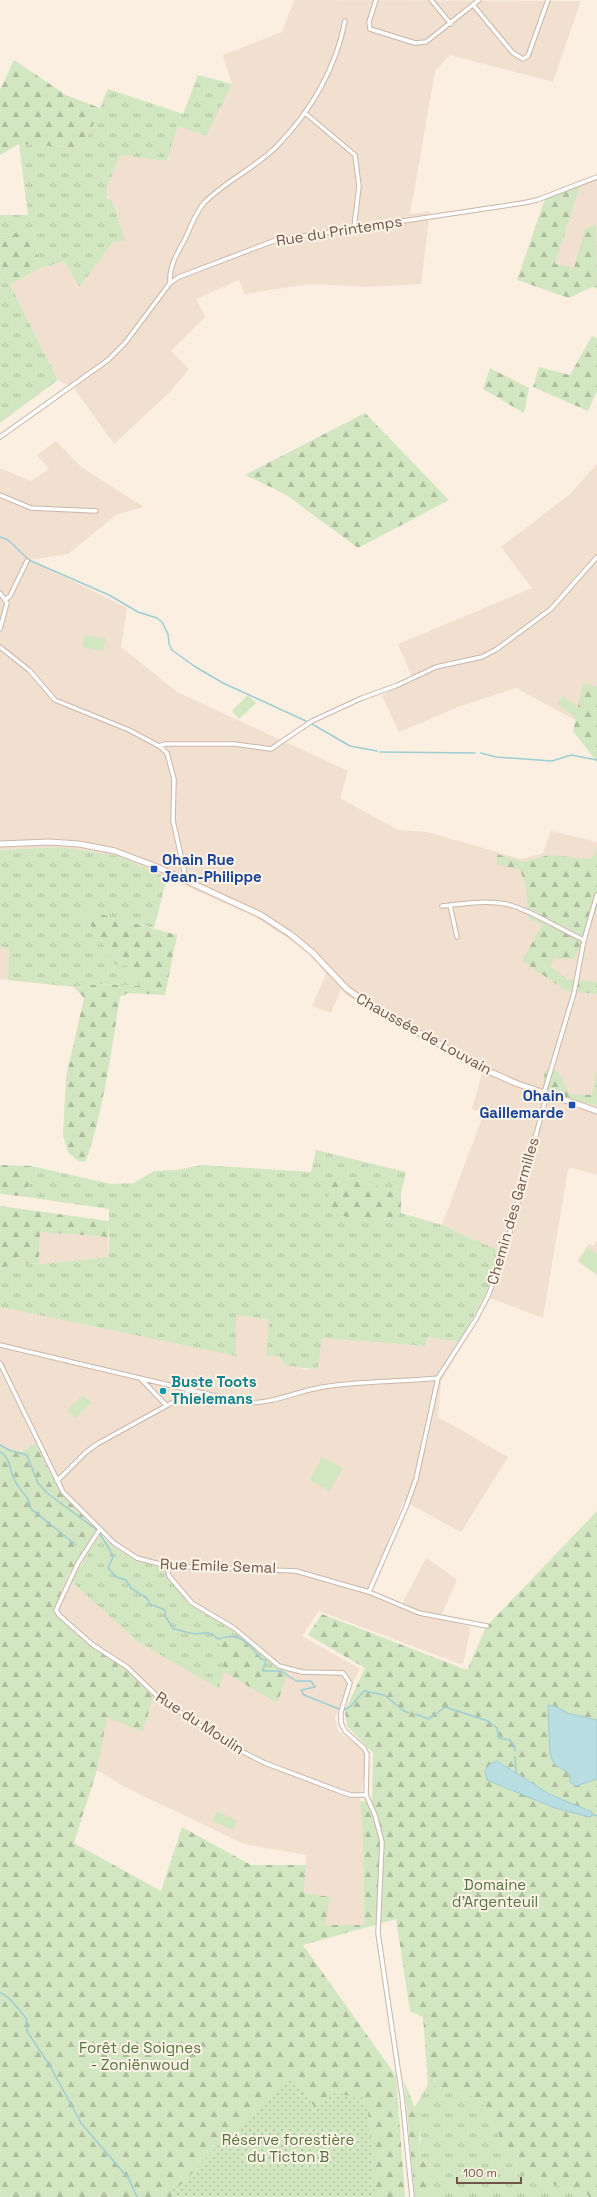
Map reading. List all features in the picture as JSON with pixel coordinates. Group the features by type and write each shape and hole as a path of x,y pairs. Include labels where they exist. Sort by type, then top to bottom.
{"main road":[{"name":"Chaussée de Louvain","path":"0,844 49,842 94,847 142,860 261,915 290,934 312,952 347,989 371,1006 488,1071 546,1094 597,1111"}],"street":[{"path":"376,0 368,26 374,32 420,43 431,40 474,6 479,0"},
{"path":"430,0 451,24"},
{"path":"474,6 513,54 523,59 528,56 548,0"},
{"path":"170,283 170,271 173,261 203,204 269,154 305,113 330,69 342,39 345,21"},
{"path":"305,113 355,155 359,186 354,228"},
{"name":"Rue du Printemps","path":"0,437 112,356 125,343 170,283 180,277 272,241 523,203 537,200 597,177"},
{"path":"0,495 31,508 96,511"},
{"path":"159,746 165,744 235,744 266,749 276,747 312,721 362,698 398,685 436,667 482,657 497,649 551,609 597,557"},
{"path":"6,599 10,596 27,561"},
{"path":"0,593 6,599 6,606 0,629"},
{"path":"0,647 29,670 55,700 116,724 159,746 169,758 174,779 173,821 184,869 184,879"},
{"name":"Chemin des Garmilles","path":"369,1592 416,1479 438,1378 468,1333 488,1296 504,1254 574,993 584,940 597,896"},
{"path":"442,906 485,902 505,904 520,909 584,940"},
{"path":"450,905 457,937"},
{"path":"0,1345 236,1401 258,1403 285,1399 323,1387 438,1378"},
{"name":"Rue Emile Semal","path":"0,1363 57,1481 68,1499 126,1553 151,1563 167,1566 296,1571 369,1592 419,1613 487,1626"},
{"path":"142,1379 166,1405"},
{"path":"57,1481 97,1444 186,1395 188,1390"},
{"name":"Rue du Moulin","path":"100,1529 68,1581 56,1612 93,1645 127,1667 160,1699 231,1746 283,1770 339,1791 351,1795 366,1795"},
{"path":"167,1566 170,1576 192,1603 234,1628 280,1666 302,1672 343,1674 348,1678 350,1683 341,1712 341,1723 344,1731 364,1748 367,1754 366,1795 375,1815 382,1842 378,1933 402,2096 412,2197"}],"shaded area":[{"path":"294,0 581,1 553,82 450,55 435,71 410,214 430,211 421,284 366,287 310,284 245,294 239,280 196,299 205,317 171,351 189,369 171,391 114,444 74,388 58,380 10,285 39,269 64,261 79,286 81,285 113,242 107,188 120,155 167,161 178,126 232,84 223,55 282,32"},
{"path":"597,177 597,280 555,264 580,186"},
{"path":"56,441 81,467 144,507 116,515 68,554 30,560 127,608 121,647 177,692 348,771 340,798 398,830 427,832 521,859 543,853 551,831 597,842 597,1175 572,1168 568,1169 543,1318 490,1298 502,1252 442,1225 484,1113 472,1109 482,1074 373,1012 346,995 341,989 331,1013 312,1006 326,974 310,953 257,918 119,856 62,847 0,850 0,468 31,481 49,469 37,455"},
{"path":"597,464 597,732 516,688 458,707 399,732 382,696 412,677 398,644 532,588 501,547 569,495"},
{"path":"0,947 9,948 8,980 0,979"},
{"path":"40,1232 108,1237 109,1257 39,1264"},
{"path":"597,1240 597,1275 577,1261 589,1244 593,1246"},
{"path":"0,1307 236,1356 236,1315 269,1320 266,1355 280,1356 286,1365 297,1366 305,1370 318,1368 321,1338 426,1346 427,1337 464,1342 441,1382 438,1417 508,1457 461,1532 404,1501 369,1589 402,1604 426,1558 457,1579 440,1619 471,1627 463,1665 319,1611 302,1636 360,1669 335,1717 338,1731 365,1751 366,1762 360,1801 363,1842 364,1925 325,1925 304,1893 306,1855 244,1844 125,1787 97,1770 107,1716 126,1669 92,1647 54,1610 67,1577 138,1642 219,1689 224,1672 277,1703 279,1668 232,1630 190,1605 168,1576 165,1568 150,1565 125,1554 83,1519 84,1518 61,1493 35,1443 20,1453 9,1450 0,1445"}],"green space":[{"path":"14,60 66,95 100,108 83,148 19,144 0,155 0,90"},
{"path":"198,75 232,84 206,136 178,126 167,161 120,155 107,188 107,199 112,200 125,241 113,242 81,285 79,286 64,261 39,269 33,231 0,234 0,215 28,215 19,144 83,148 108,89 183,114"},
{"path":"580,186 555,264 574,268 585,229 596,224 597,289 592,287 569,298 517,280 545,199"},
{"path":"33,231 39,269 10,285 0,262 0,234"},
{"path":"0,262 58,380 0,423"},
{"path":"592,336 597,338 597,391 588,411 533,387 539,367 570,375"},
{"path":"490,368 529,388 524,413 483,389"},
{"path":"365,413 449,500 358,548 285,494 245,475"},
{"path":"85,635 106,638 103,651 82,647"},
{"path":"583,682 597,687 597,762 573,731"},
{"path":"248,695 256,703 239,719 232,711"},
{"path":"563,696 582,710 576,718 557,704"},
{"path":"62,847 119,856 167,878 154,928 86,911 130,966 139,986 101,984 74,987 8,980 9,948 0,947 0,850"},
{"path":"597,850 597,909 574,959 555,958 550,966 567,979 597,982 597,994 567,991 522,961 542,925 529,919 525,883 520,870 497,864 497,854 523,862 549,855 591,859"},
{"path":"86,910 177,935 165,995 128,993 120,997 98,1121 86,1161 79,1162 68,1152 63,1135 66,1077 84,998 74,987 101,984 139,986 130,966 116,965 86,918"},
{"path":"545,1069 558,1071 570,1094 592,1095 597,1070 597,1105 542,1096"},
{"path":"316,1150 406,1172 401,1193 337,1175 331,1184 329,1192 331,1212 386,1220 401,1213 442,1225 502,1252 485,1295 460,1342 427,1337 426,1346 322,1338 318,1368 309,1369 285,1365 280,1356 266,1356 269,1320 236,1315 236,1356 0,1307 0,1270 11,1263 39,1264 109,1257 109,1209 27,1197 31,1166 111,1184 134,1183 154,1171 176,1170 202,1165 311,1172"},
{"path":"0,1165 31,1166 27,1197 0,1194"},
{"path":"337,1175 401,1193 401,1213 390,1218 366,1222 330,1212 329,1192 331,1184"},
{"path":"0,1206 109,1221 108,1237 40,1232 39,1264 11,1263 0,1270"},
{"path":"588,1248 597,1254 597,1274 578,1261"},
{"path":"83,1395 91,1403 75,1418 67,1410"},
{"path":"35,1443 61,1493 85,1518 84,1519 97,1530 67,1577 54,1610 92,1647 126,1669 153,1697 143,1732 107,1717 97,1770 74,1843 161,1891 182,1827 251,1865 306,1865 304,1893 330,1897 325,1925 364,1925 363,1842 360,1801 372,1801 373,1753 347,1726 345,1711 365,1668 308,1635 322,1614 467,1670 486,1627 597,1511 597,1720 567,1713 549,1705 550,1754 554,1764 570,1774 576,1786 597,1779 597,2197 589,2197 587,2194 521,2175 479,2098 428,2084 423,2017 410,2011 396,1919 303,1945 396,2076 405,2197 0,2197 0,1445 9,1450 20,1453","holes":["498,1761 549,1794 592,1812 485,1770 493,1762"]},
{"path":"322,1457 343,1468 330,1491 310,1480"},
{"path":"100,1534 113,1546 129,1556 165,1568 168,1576 190,1605 232,1630 267,1659 288,1672 287,1676 281,1671 263,1671 261,1662 253,1652 247,1648 218,1639 224,1672 219,1689 138,1642 71,1581"},
{"path":"229,1635 238,1636 261,1659 266,1660 263,1671 281,1671 287,1676 277,1703 224,1672 218,1639"},
{"path":"217,1811 237,1821 233,1830 212,1821"},
{"name":"Réserve forestière du Ticton B","path":"291,2080 317,2109 336,2092 355,2098 360,2093 368,2111 375,2197 172,2197 170,2192 183,2183 224,2139 243,2125 250,2115 260,2109 266,2099 274,2095"},
{"path":"404,2081 419,2123 420,2132 418,2149 431,2175 430,2197 415,2197"},
{"path":"428,2084 479,2098 521,2175 587,2194 589,2197 430,2197 431,2175 418,2149 421,2139 415,2107"}],"water":[{"path":"548,1705 557,1707 567,1713 597,1720 597,1779 576,1786 570,1782 570,1774 554,1764 550,1754"},
{"path":"497,1761 549,1794 592,1812 592,1816 590,1817 555,1808 487,1780 485,1770 490,1764"}],"waterway":[{"path":"0,537 8,540 27,558"},
{"path":"29,560 109,595 138,612 157,618 162,622 168,634 169,644 172,650 194,666 223,683 306,721"},
{"path":"312,724 350,746 377,751"},
{"path":"380,752 475,753"},
{"path":"481,753 496,757 552,761 571,755 597,760"},
{"path":"0,1445 9,1450 27,1455 38,1483 47,1493 97,1530"},
{"path":"0,1452 6,1457 12,1475 29,1501 31,1509 76,1545"},
{"path":"100,1534 113,1557 108,1568 116,1577 126,1580 132,1589 147,1598 150,1604 165,1610 165,1616 174,1629 194,1634 211,1634 218,1639 232,1636 242,1640 252,1648 261,1659 266,1660 263,1671 281,1671 296,1681 311,1681 315,1687 301,1690 304,1695 339,1709"},
{"path":"344,1710 351,1706 364,1691 384,1695 404,1711 409,1713"},
{"path":"415,1714 429,1719 445,1707 488,1721 497,1728 499,1738 510,1740 515,1747 515,1751"},
{"path":"515,1757 516,1773"},
{"path":"592,1814 597,1816"},
{"path":"0,1992 9,1998 26,2018 27,2031 50,2066 81,2123 129,2179 137,2197"}],"place":[{"name":"Ohain Rue Jean-Philippe","path":"154,869"},
{"name":"Ohain Gaillemarde","path":"572,1105"},
{"name":"Buste Toots Thielemans","path":"163,1391"}],"park label":[{"name":"Domaine d'Argenteuil","path":"495,1894"},
{"name":"Forêt de Soignes - Zoniënwoud","path":"140,2056"}]}
